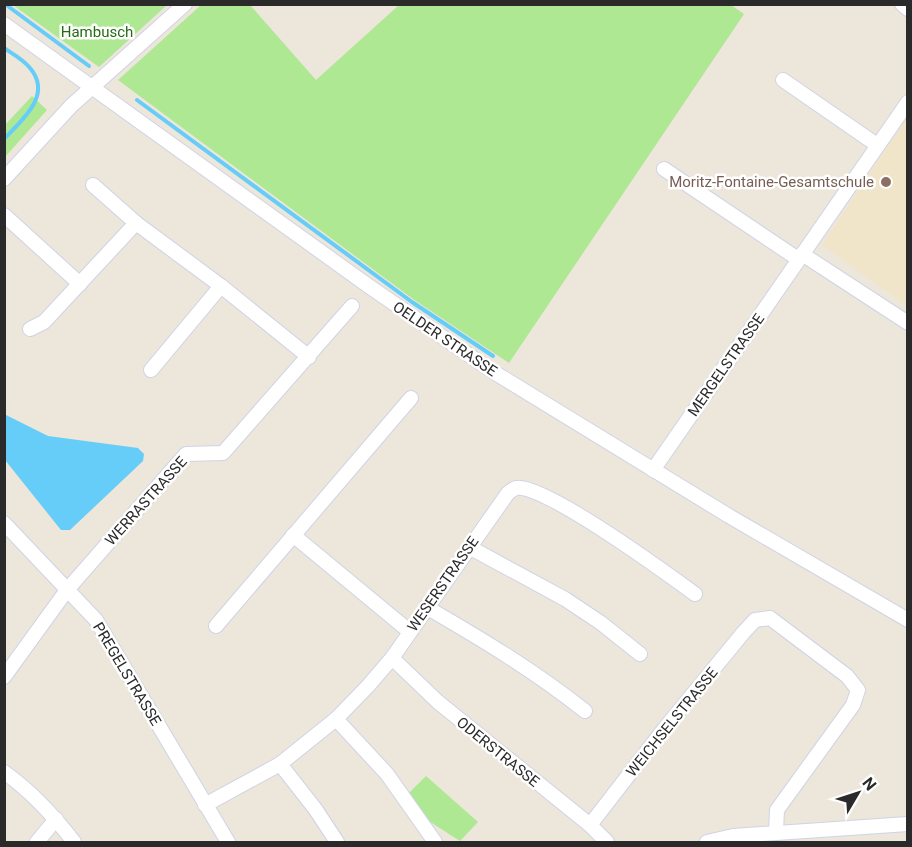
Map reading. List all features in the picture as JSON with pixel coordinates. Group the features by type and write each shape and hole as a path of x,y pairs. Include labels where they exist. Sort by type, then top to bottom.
{"street":[{"path":"4,179 71,106 185,4"},
{"path":"902,4 908,9"},
{"name":"OELDER STRASSE","path":"4,24 370,287 492,371 653,470 908,620"},
{"path":"783,80 877,145"},
{"name":"MERGELSTRASSE","path":"653,470 908,102"},
{"path":"664,169 908,323"},
{"path":"93,185 136,223 221,285 309,357"},
{"path":"4,215 80,284"},
{"path":"30,328 44,322 136,223"},
{"path":"152,370 221,285"},
{"name":"WERRASTRASSE","path":"4,677 67,590 186,454 223,453 352,306"},
{"path":"216,626 411,398"},
{"name":"WESERSTRASSE","path":"205,805 280,764 336,718 368,686 392,658 508,493 516,488 525,489 556,502 602,529 695,594"},
{"name":"PREGELSTRASSE","path":"4,523 96,620 228,843"},
{"path":"293,535 409,631"},
{"path":"468,548 565,599 602,623 640,654"},
{"path":"426,607 509,655 549,682 585,711"},
{"name":"WEICHSELSTRASSE","path":"590,825 665,728 755,620 770,618 848,676 858,690 854,705 777,810 776,832"},
{"name":"ODERSTRASSE","path":"392,658 438,702 590,825 607,843"},
{"path":"336,718 387,774 435,843"},
{"path":"280,764 338,843"},
{"path":"4,772 21,784 56,819 74,843"},
{"path":"37,843 56,819"},
{"path":"706,843 733,836 776,832 839,836 908,824"}],"shaded area":[{"name":"Moritz-Fontaine-Gesamtschule","path":"907,118 908,306 822,245"}],"green space":[{"name":"Hambusch","path":"13,5 167,5 99,67"},
{"path":"201,5 250,5 316,80 399,5 731,5 744,14 509,363 413,299 118,80"},
{"path":"32,96 47,110 5,157 5,125"},
{"path":"426,776 478,822 460,841 424,818 407,795"}],"water":[{"path":"4,414 48,436 138,448 144,454 143,461 70,530 61,530 5,460"}],"waterway":[{"path":"5,4 89,66"},
{"path":"4,48 28,65 36,78 38,88 37,97 32,106 4,139"},
{"path":"137,100 412,302 493,356"}],"place":[{"name":"Moritz-Fontaine-Gesamtschule","path":"886,182"}]}
